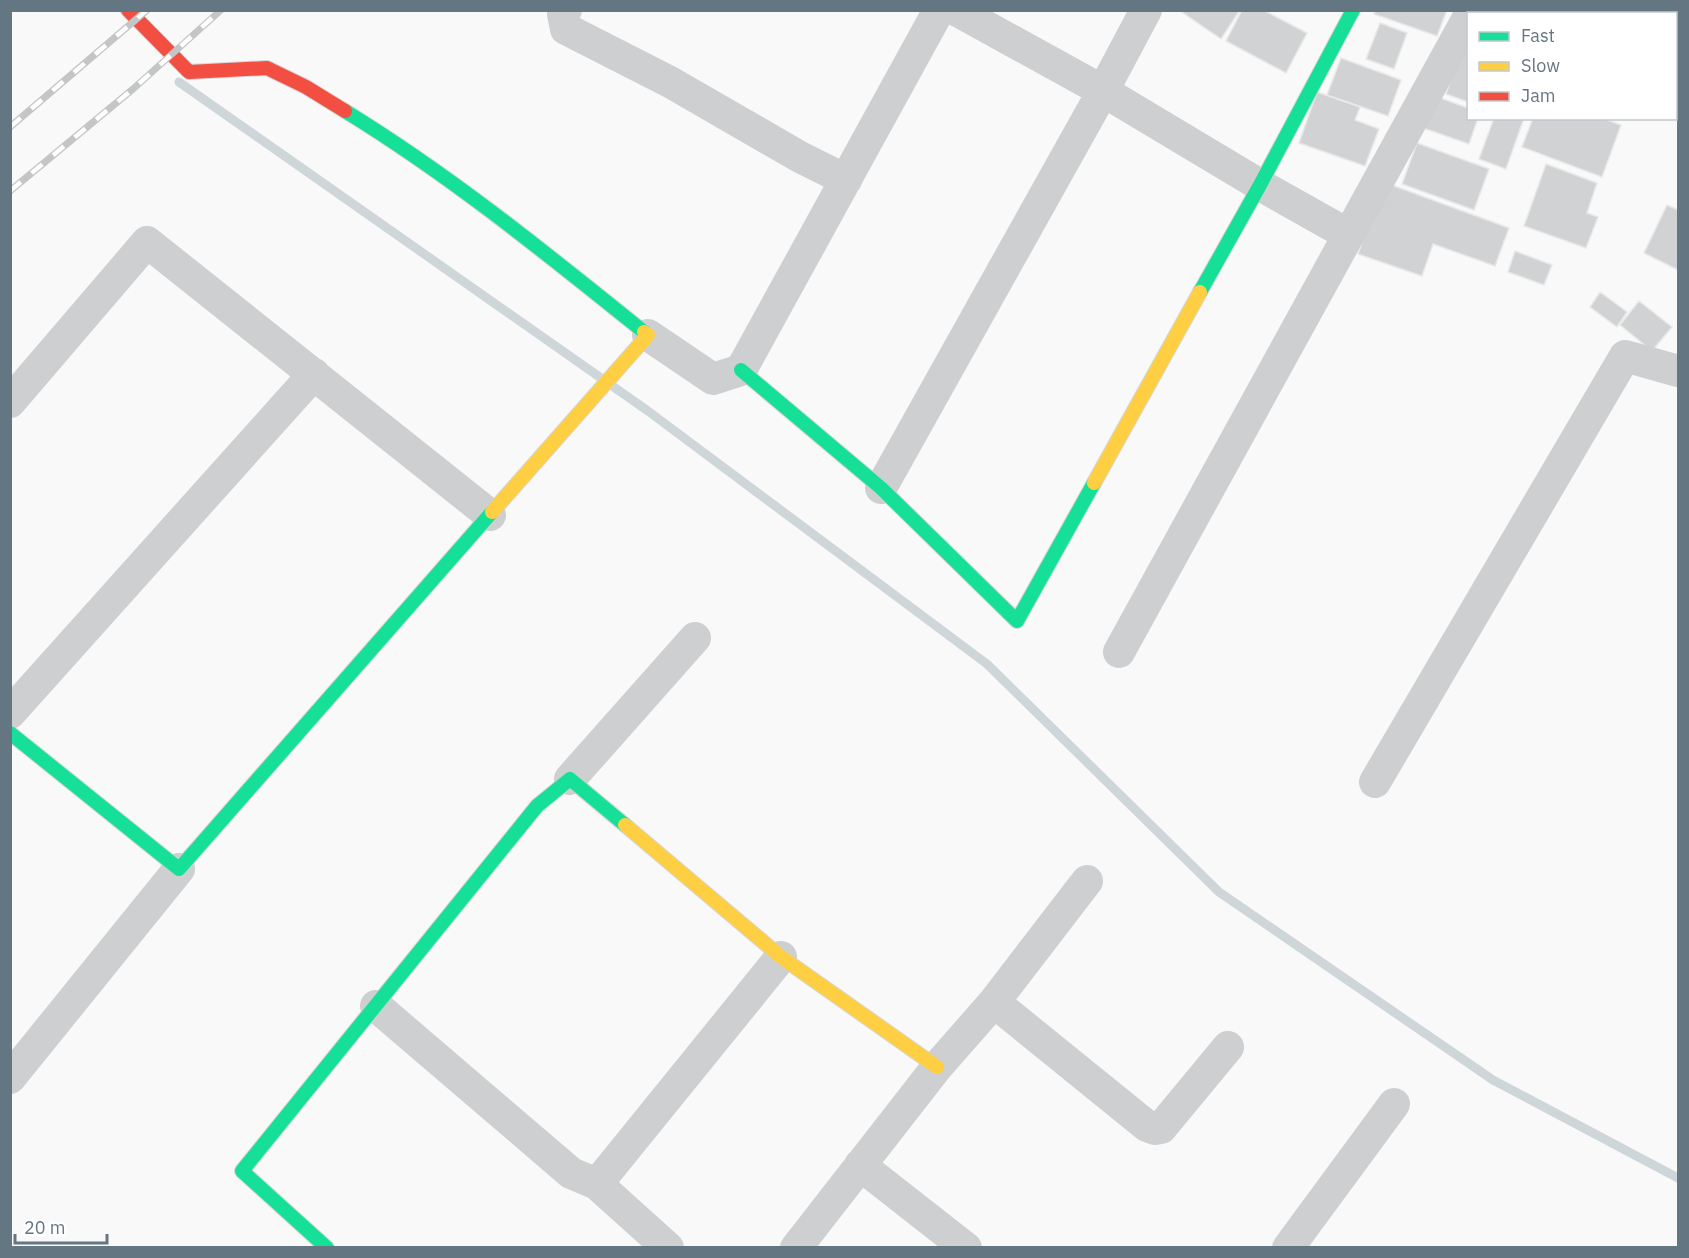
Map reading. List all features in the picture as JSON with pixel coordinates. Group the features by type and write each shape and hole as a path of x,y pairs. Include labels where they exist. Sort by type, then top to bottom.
{"street":[{"path":"128,10 189,72 267,68 306,87 383,134 489,208 648,335 713,379 741,370 939,10"},
{"path":"566,10 563,14 567,29 670,82 800,157 846,180"},
{"path":"956,10 1103,92 1349,235"},
{"path":"881,488 1103,92 1146,10"},
{"path":"741,370 881,488 1017,621 1260,185 1353,10"},
{"path":"1119,652 1467,20"},
{"path":"10,402 147,242 490,515"},
{"path":"10,1078 179,869 648,335"},
{"path":"1375,782 1625,356 1678,371"},
{"path":"10,714 314,374"},
{"path":"327,1248 242,1171 537,806 570,779 696,638"},
{"path":"10,733 179,869"},
{"path":"570,779 781,957 937,1066"},
{"path":"796,1248 937,1066 993,1002 1088,881"},
{"path":"597,1184 781,957"},
{"path":"993,1002 1146,1126 1155,1129 1161,1128 1228,1047"},
{"path":"376,1006 571,1173 597,1184 668,1248"},
{"path":"1288,1248 1394,1104"},
{"path":"860,1165 966,1248"}],"building":[{"path":"1179,10 1240,10 1221,39"},
{"path":"1242,10 1263,10 1307,33 1286,73 1226,41"},
{"path":"1375,10 1447,10 1437,36 1374,14"},
{"path":"1476,10 1517,10 1521,12 1476,12"},
{"path":"1678,10 1678,42 1677,12 1672,12"},
{"path":"1380,23 1407,33 1394,69 1366,59"},
{"path":"1467,34 1467,102 1446,94"},
{"path":"1341,58 1401,80 1388,116 1327,95"},
{"path":"1317,92 1360,107 1355,120 1379,129 1365,166 1299,143"},
{"path":"1435,96 1467,108 1467,120 1477,120 1469,144 1423,128"},
{"path":"1493,120 1523,120 1506,169 1479,159"},
{"path":"1532,120 1607,120 1621,125 1602,177 1522,147"},
{"path":"1417,143 1489,169 1474,210 1402,184"},
{"path":"1546,164 1597,183 1587,213 1598,217 1586,248 1524,226"},
{"path":"1389,184 1509,228 1495,266 1433,244 1422,276 1358,254 1374,210"},
{"path":"1667,205 1678,210 1678,270 1644,253"},
{"path":"1515,251 1552,265 1544,285 1508,272"},
{"path":"1600,292 1627,312 1617,327 1590,307"},
{"path":"1639,301 1672,327 1652,351 1620,325"}],"waterway":[{"path":"179,82 648,411 987,664 1219,892 1493,1080 1678,1178"}],"railway":[{"path":"10,127 147,10"},
{"path":"10,191 133,89 221,10"}],"traffic: fast":[{"path":"1200,292 1353,10"},
{"path":"345,111 461,189 644,332"},
{"path":"741,370 881,488 1017,621 1094,483"},
{"path":"10,733 179,869 492,512"},
{"path":"327,1248 242,1171 537,806 570,779 625,825"}],"traffic: slow":[{"path":"1094,483 1200,292"},
{"path":"492,512 648,335 644,332"},
{"path":"625,825 781,957 937,1067"}],"traffic: jam":[{"path":"128,10 189,72 267,68 306,87 345,111"}]}
